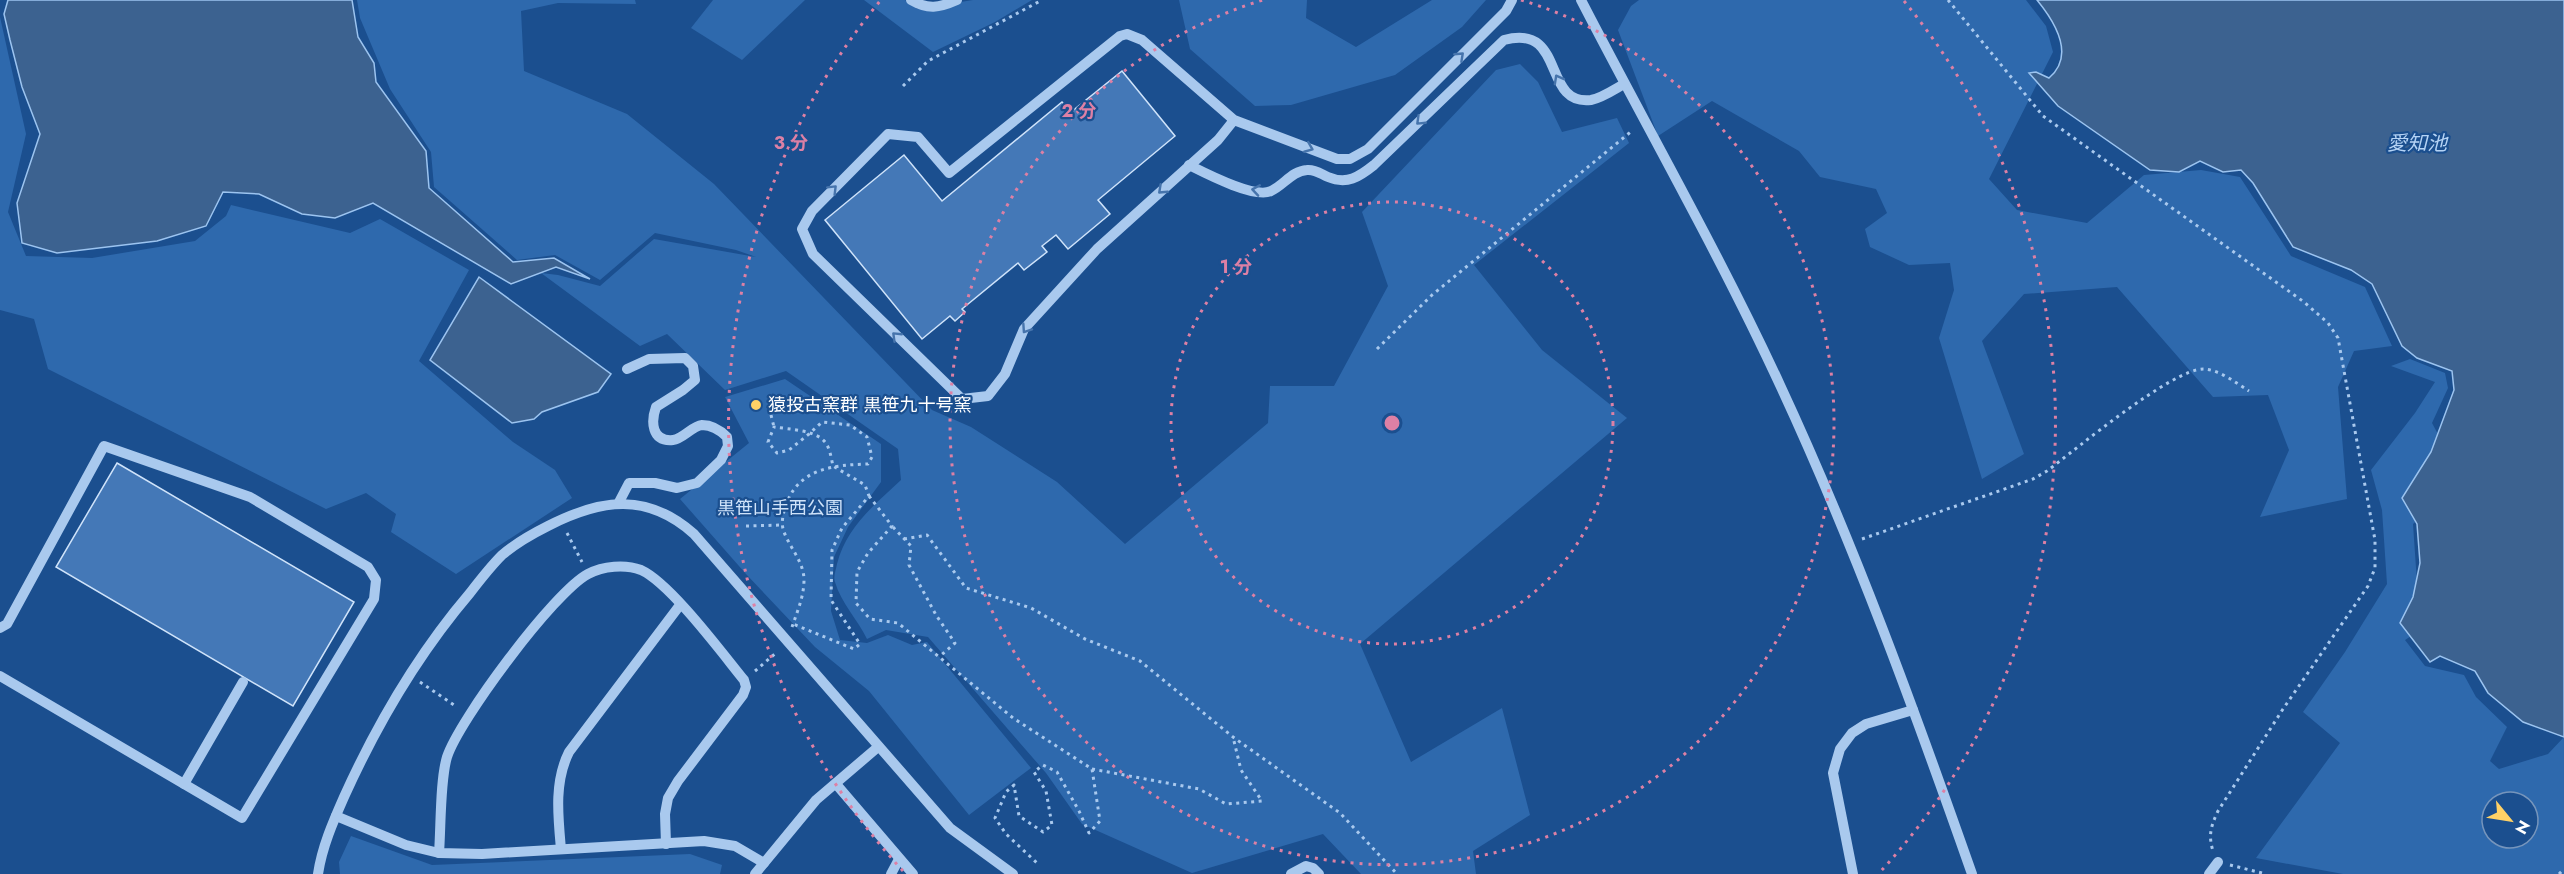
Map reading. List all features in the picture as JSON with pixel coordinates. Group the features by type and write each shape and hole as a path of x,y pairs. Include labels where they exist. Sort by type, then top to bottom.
{"street":[{"path":"911,0 922,6 934,8 957,0"},
{"path":"1234,120 1218,140 1097,249 1024,329 1005,374 988,396 962,399 813,254 802,229 812,211 888,134 918,137 949,173 1120,36 1127,34 1142,40 1234,120 1337,159 1350,159 1368,149 1491,27 1506,11 1512,0"},
{"path":"1581,0 1683,192 1775,374 1850,543 1972,874"},
{"path":"1189,165 1240,187 1264,193 1271,191 1299,171 1308,170 1339,181 1354,179 1374,165 1504,40 1515,37 1527,37 1538,41 1561,85 1569,95 1592,100 1624,84"},
{"path":"618,504 629,483 655,483 677,488 697,483 721,460 728,446 727,437 715,427 701,425 674,440 661,438 653,429 652,418 656,407 695,380 693,366 685,358 648,359 627,369"},
{"path":"0,628 7,624 104,446 250,498 368,567 376,580 374,599 242,818 0,676"},
{"path":"318,874 323,847 364,752 410,674 453,613 502,555 527,537 560,520 603,505 629,503 656,509 673,516 687,527 741,585 788,643 950,828 1013,874"},
{"path":"439,853 446,759 468,714 515,652 566,592 588,574 605,567 639,570 659,582 744,680 746,687 743,695 678,781 668,798 665,814 666,844"},
{"path":"561,849 558,785 562,766 569,752 680,605"},
{"path":"184,784 243,682"},
{"path":"1853,874 1833,773 1840,749 1852,733 1866,724 1912,710"},
{"path":"755,874 799,819 878,747"},
{"path":"836,784 914,874"},
{"path":"336,816 406,845 439,853 482,854 718,842 735,846 764,863"},
{"path":"891,874 899,859"},
{"path":"2209,874 2218,862"},
{"path":"1291,874 1306,866 1313,868 1319,874"}],"path":[{"path":"903,86 928,61 1042,0"},
{"path":"1948,0 2043,116 2304,302 2328,323 2338,338 2375,540 2375,568 2368,586 2283,709 2218,811 2210,828 2210,841 2218,862 2266,874"},
{"path":"1377,349 1432,295 1644,121"},
{"path":"1850,543 2033,479 2142,401 2191,372 2202,369 2213,371 2249,391"},
{"path":"744,680 788,643 799,607 804,578 783,525 783,512 794,487 820,470 833,466 868,464 872,457 867,436 850,425 822,422 789,450 777,453 768,442 774,427 771,415"},
{"path":"774,427 822,439 829,449 833,466 865,485 869,496 911,546 909,565 936,615 955,643 939,657"},
{"path":"793,624 854,649 860,644 831,600 831,550 842,528 869,496"},
{"path":"560,520 588,574"},
{"path":"746,526 783,525"},
{"path":"892,526 868,553 857,572 856,603 870,619 897,623 1013,718 1092,769 1199,789 1226,804 1262,801 1241,770 1233,737"},
{"path":"904,539 927,535 966,588 1031,608 1085,639 1140,661 1233,737 1340,813 1396,874"},
{"path":"410,674 468,714"},
{"path":"1037,863 1005,834 995,818 1006,792 1014,785 1019,816 1042,832 1052,825 1046,791 1034,771 1043,765 1057,772 1089,833 1100,821 1092,769"},
{"path":"2559,874 2564,869"}],"green space":[{"path":"357,0 635,0 636,4 558,3 521,11 524,71 627,114 714,184 932,410 971,427 1057,482 1125,544 1268,423 1270,386 1334,386 1388,286 1362,212 1496,70 1520,64 1538,82 1562,132 1617,118 1629,143 1474,265 1542,350 1627,418 1360,644 1411,762 1502,708 1530,815 1473,851 1476,874 1361,874 1323,834 1192,873 1082,824 1046,773 928,637 886,630 867,639 841,597 834,578 841,551 862,518 901,480 898,449 786,371 725,390 667,334 640,346 541,273 600,286 654,239 756,257 736,250 655,233 600,280 555,255 517,260 434,187 431,152 390,89 360,18"},
{"path":"713,0 805,0 742,60 691,28"},
{"path":"864,0 905,0 917,9 973,0 1032,0 995,22 933,52"},
{"path":"1179,0 1307,0 1306,18 1356,47 1432,0 1486,0 1462,27 1395,75 1291,105 1255,106 1190,49"},
{"path":"1639,0 2026,0 2046,26 2053,52 1989,179 2017,210 2087,223 2144,175 2201,170 2240,177 2291,256 2365,287 2392,346 2354,351 2338,387 2347,499 2260,517 2289,450 2268,395 2213,397 2117,287 2024,294 1982,341 2024,454 1982,479 1939,338 1954,290 1950,263 1909,265 1870,247 1865,229 1887,213 1876,189 1820,177 1799,151 1712,101 1658,136 1618,30 1631,6"},
{"path":"0,17 26,134 8,212 26,256 92,258 195,241 226,216 231,205 350,233 380,219 469,270 419,361 513,442 555,470 572,498 456,574 391,532 396,514 366,493 326,509 48,369 34,319 0,310"},
{"path":"2410,359 2445,373 2448,388 2432,423 2448,453 2438,502 2413,524 2419,612 2436,620 2405,640 2425,666 2464,675 2476,697 2507,727 2490,761 2499,769 2548,754 2564,737 2564,874 2343,874 2256,858 2340,743 2303,712 2345,652 2387,584 2382,510 2371,470 2415,413 2435,382 2391,366"},
{"name":"黒笹山手西公園","path":"785,379 881,444 881,482 848,527 834,557 831,611 840,640 867,643 888,635 912,645 927,642 1031,768 969,815 869,691 815,647 680,499 749,443 725,397"},
{"path":"351,836 432,865 690,854 722,865 720,874 340,874 339,862"}],"water":[{"path":"8,0 352,0 358,37 374,63 376,82 426,151 429,188 513,262 554,258 590,279 556,267 511,284 373,203 335,218 302,214 259,194 223,192 206,226 157,241 57,253 22,243 17,203 40,134 22,87 10,40 4,14"},
{"name":"愛知池","path":"2037,0 2564,0 2564,737 2523,722 2488,693 2475,671 2440,656 2430,662 2400,623 2413,597 2420,563 2417,524 2402,498 2431,452 2454,390 2452,371 2417,358 2402,346 2372,284 2351,270 2293,247 2253,183 2241,170 2223,172 2200,161 2179,172 2150,170 2058,106 2029,73 2036,72 2049,78 2057,69 2061,59 2062,49 2056,28"},
{"path":"479,277 611,374 598,392 542,412 534,419 512,423 430,360"}],"building":[{"path":"1122,71 1175,136 1098,200 1110,214 1068,249 1056,235 1042,246 1047,252 1024,270 1018,263 962,309 965,312 955,321 950,316 922,339 825,220 904,155 942,201 1062,102 1071,112"},
{"path":"117,463 354,602 293,706 56,567"}],"place":[{"name":"猿投古窯群 黒笹九十号窯","path":"756,405"}]}
